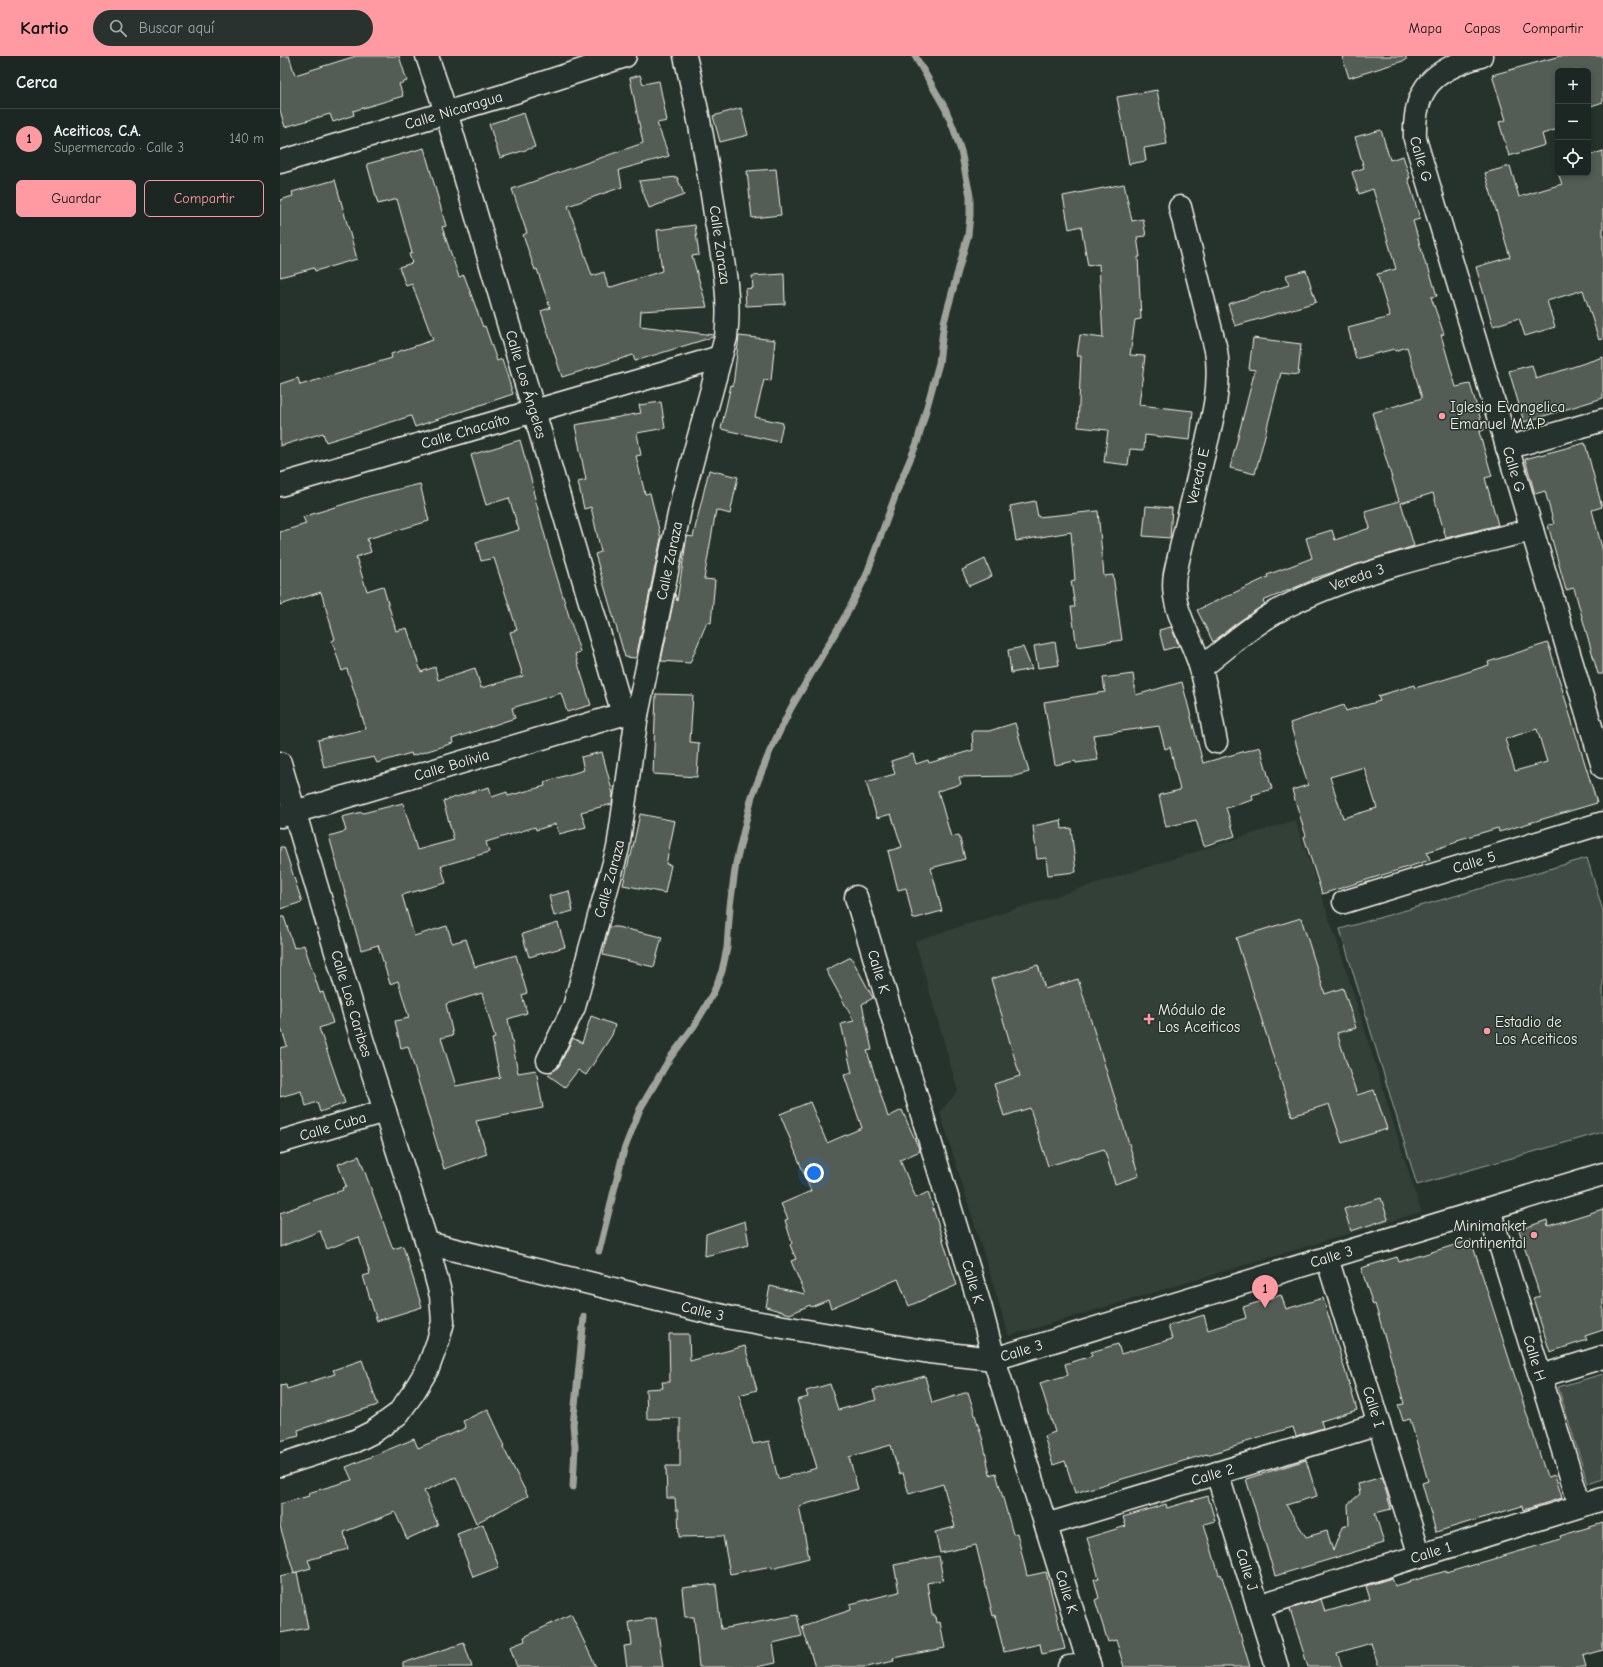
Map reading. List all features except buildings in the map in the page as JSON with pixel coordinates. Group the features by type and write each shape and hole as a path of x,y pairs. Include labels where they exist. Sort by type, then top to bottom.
{"street":[{"name":"Calle Los Ángeles","path":"427,56 446,112 534,411 630,715"},
{"name":"Calle Nicaragua","path":"280,162 625,56"},
{"name":"Calle Zaraza","path":"548,1060 574,1007 618,848 630,715 683,495 726,336 728,318 726,280 693,91 685,56"},
{"name":"Calle G","path":"1481,56 1453,66 1440,73 1431,80 1423,91 1419,101 1414,128 1418,152 1603,767"},
{"name":"Vereda E","path":"1180,207 1215,344 1219,367 1218,387 1208,436 1174,579 1174,594 1179,613 1201,668 1216,742"},
{"name":"Calle Chacaíto","path":"280,485 720,357"},
{"path":"1507,448 1603,420"},
{"name":"Vereda 3","path":"1201,668 1256,625 1292,604 1328,588 1408,561 1532,530"},
{"name":"Calle Bolivia","path":"287,814 630,715"},
{"name":"Calle Los Caribes","path":"280,763 287,814 427,1243 441,1296 443,1322 428,1368 398,1414 373,1432 355,1441 280,1465"},
{"name":"Calle 5","path":"1344,902 1603,823"},
{"name":"Calle K","path":"856,897 981,1309 994,1359 1046,1525 1082,1666"},
{"name":"Calle Cuba","path":"280,1142 385,1111"},
{"name":"Calle 3","path":"427,1243 731,1318 929,1352 994,1359 1603,1174"},
{"name":"Calle H","path":"1489,1209 1580,1506"},
{"name":"Calle I","path":"1327,1258 1420,1556"},
{"path":"1541,1376 1603,1357"},
{"name":"Calle 2","path":"1046,1525 1379,1424"},
{"name":"Calle J","path":"1217,1473 1277,1667"},
{"name":"Calle 1","path":"1258,1606 1603,1500"}],"shaded area":[{"name":"Módulo de Los Aceiticos","path":"1295,820 1339,947 1421,1212 1009,1336 940,1112 958,1091 915,941"},
{"name":"Estadio de Los Aceiticos","path":"1587,858 1603,911 1603,1132 1417,1185 1340,929"},
{"path":"1603,1374 1603,1479 1588,1484 1558,1387"}],"waterway":[{"path":"599,1251 624,1150 640,1109 670,1058 694,1026 705,1008 722,971 727,948 730,906 736,863 752,796 770,751 791,708 847,613 866,576 900,483 917,443 939,363 944,322 968,235 970,196 961,151 953,127 945,108 915,56"},
{"path":"573,1487 575,1447 573,1425 584,1317"}],"place":[{"name":"Iglesia Evangelica Emanuel M.A.P","path":"1442,416"},
{"name":"Módulo de Los Aceiticos","path":"1149,1019"},
{"name":"Estadio de Los Aceiticos","path":"1487,1031"},
{"name":"Minimarket Continental","path":"1534,1235"},
{"name":"Aceiticos, C.A.","path":"1265,1308"}]}
